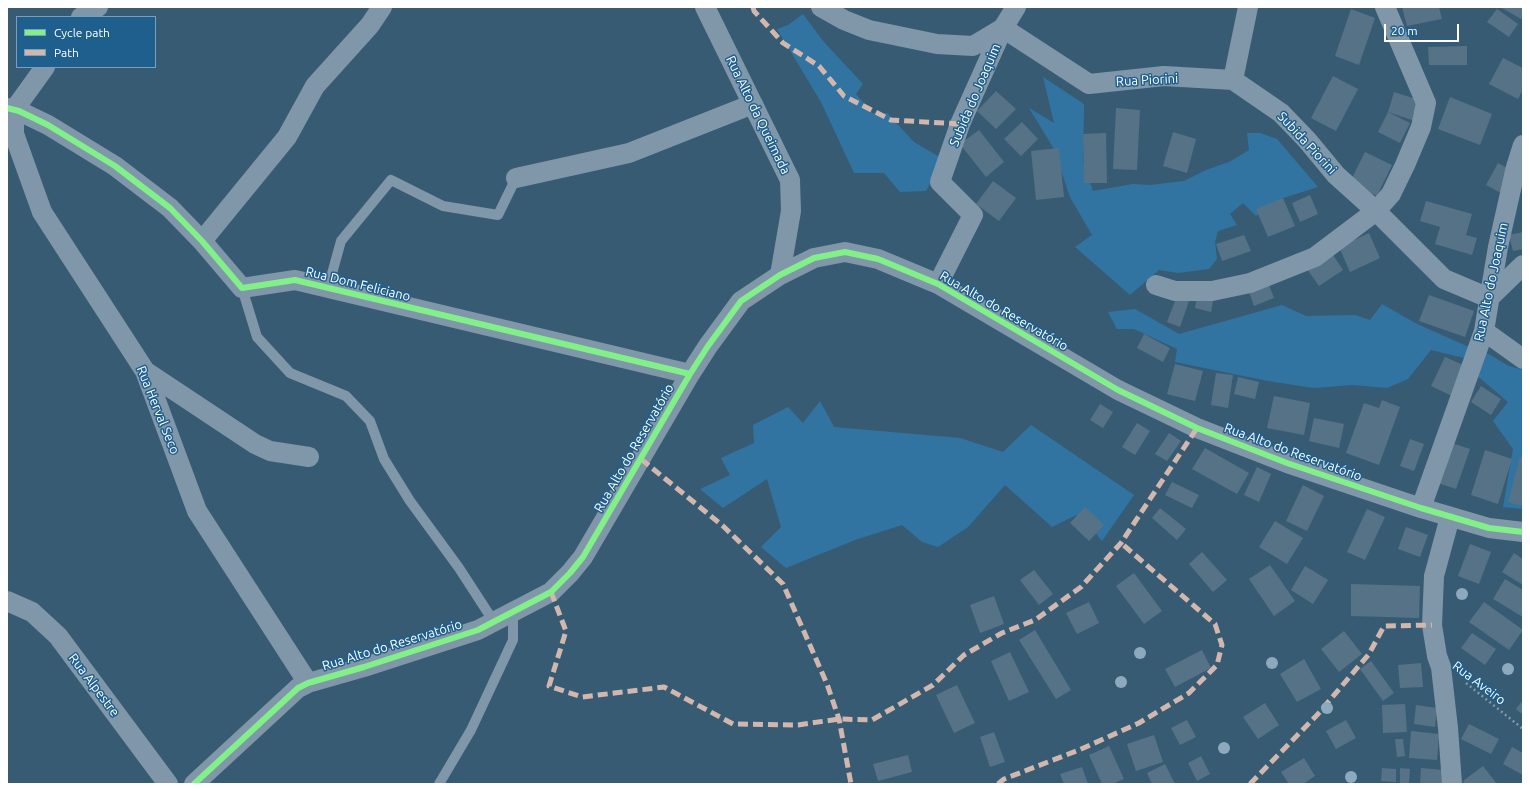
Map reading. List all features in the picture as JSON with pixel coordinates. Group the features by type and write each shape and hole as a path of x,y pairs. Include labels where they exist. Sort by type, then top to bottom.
{"street":[{"path":"83,16 98,7"},
{"path":"202,241 287,137 315,86 370,25 382,7"},
{"name":"Rua Alto da Queimada","path":"705,7 790,180 791,211 780,275"},
{"path":"821,7 844,20 869,30 938,44 973,46 1003,28"},
{"name":"Subida do Joaquim","path":"938,284 973,215 940,182 960,124 1003,28 1016,7"},
{"path":"1233,80 1248,7"},
{"path":"1156,285 1175,291 1212,291 1250,283 1315,257 1376,211 1391,194 1405,166 1421,127 1426,103 1385,7"},
{"name":"Rua Piorini","path":"1003,28 1089,84 1164,76 1233,80"},
{"path":"44,68 10,109 48,125 115,166 170,208 202,241 242,288"},
{"name":"Subida Piorini","path":"1233,80 1281,113 1307,140 1336,175 1376,211 1444,279 1489,298"},
{"path":"516,178 629,153 753,104"},
{"name":"Rua Herval Seco","path":"10,109 14,134 42,212 145,371 197,511 308,683"},
{"name":"Rua Alto do Joaquim","path":"1421,508 1484,331 1501,232 1516,167 1523,145"},
{"name":"Rua Alto do Reservatório","path":"194,784 298,688 308,683 364,667 470,633 551,592 570,573 583,557 690,374 708,346 741,301 780,275 814,258 845,252 878,259 938,284 1118,390 1197,428 1287,463 1421,508 1489,528 1523,532"},
{"path":"1489,298 1523,265"},
{"name":"Rua Dom Feliciano","path":"242,288 295,280 690,374"},
{"path":"1484,331 1523,359"},
{"path":"145,371 255,444 270,451 309,457"},
{"path":"1450,517 1434,576 1432,625 1438,656 1442,667 1452,784"},
{"name":"Rua Alpestre","path":"7,601 32,612 58,636 168,784"}],"lane":[{"path":"328,288 341,241 391,180 443,206 498,215 516,178"},
{"path":"242,288 257,337 290,373 346,396 370,421 384,459 410,501 459,568 494,622"},
{"path":"439,784 472,730 513,640 513,612"}],"shaded area":[{"path":"803,14 823,41 863,84 856,94 872,113 887,113 914,142 943,159 926,191 900,192 884,173 854,173 821,102 777,29 788,25"},
{"path":"1043,77 1084,104 1083,163 1093,191 1133,184 1150,185 1184,181 1206,170 1229,162 1249,150 1247,133 1260,133 1277,139 1318,187 1283,198 1256,216 1243,203 1230,214 1237,225 1218,231 1215,242 1217,259 1209,269 1178,273 1159,270 1130,295 1075,247 1092,235 1070,197 1054,149 1029,108 1054,123"},
{"path":"1382,304 1417,324 1469,347 1464,358 1431,350 1408,379 1387,388 1353,385 1314,388 1268,381 1175,362 1177,349 1134,329 1117,329 1108,312 1135,309 1179,334 1282,305 1306,316 1355,315 1370,320"},
{"path":"1485,352 1509,366 1523,370 1523,509 1503,507 1513,449 1493,421 1508,402 1475,374"},
{"path":"820,401 834,427 960,438 1003,452 1031,425 1134,495 1102,541 1089,525 1076,515 1052,527 1005,485 968,527 938,547 922,542 902,525 855,540 786,568 761,547 781,527 767,479 723,508 700,489 730,475 721,458 754,443 753,425 788,407 803,423"}],"building":[{"path":"1402,7 1439,7 1442,19 1407,26"},
{"path":"1500,7 1523,7 1523,20"},
{"path":"1351,9 1375,18 1359,65 1335,56"},
{"path":"1497,9 1518,24 1509,37 1487,22"},
{"path":"1467,46 1467,65 1429,65 1428,47"},
{"path":"1503,58 1523,68 1523,89 1518,99 1489,84"},
{"path":"1333,76 1358,89 1336,131 1311,118"},
{"path":"996,91 1016,109 996,129 977,111"},
{"path":"1394,92 1422,101 1415,121 1388,112"},
{"path":"1450,97 1492,114 1480,145 1438,129"},
{"path":"1116,108 1140,110 1137,170 1113,169"},
{"path":"1388,112 1410,123 1400,143 1378,132"},
{"path":"1022,122 1038,139 1021,156 1004,139"},
{"path":"979,130 1004,162 986,177 960,144"},
{"path":"1173,132 1196,139 1187,173 1163,166"},
{"path":"1106,133 1107,183 1084,183 1083,134"},
{"path":"1059,148 1064,197 1036,200 1031,151"},
{"path":"1365,152 1392,165 1377,196 1350,182"},
{"path":"1498,163 1513,171 1501,193 1486,185"},
{"path":"993,181 1016,198 999,221 976,204"},
{"path":"1310,195 1318,214 1300,222 1292,203"},
{"path":"1283,198 1295,226 1268,237 1256,209"},
{"path":"1426,201 1472,214 1466,235 1477,238 1472,255 1435,244 1440,227 1420,221"},
{"path":"1523,232 1523,249 1513,251 1509,235"},
{"path":"1369,233 1380,258 1350,272 1339,247"},
{"path":"1244,235 1251,251 1222,261 1216,244"},
{"path":"1331,252 1343,270 1319,286 1307,269"},
{"path":"1269,285 1274,298 1254,306 1249,292"},
{"path":"1198,293 1214,296 1211,312 1195,308"},
{"path":"1429,295 1474,311 1465,337 1419,321"},
{"path":"1177,296 1189,301 1180,327 1167,322"},
{"path":"1144,334 1170,348 1163,362 1137,348"},
{"path":"1445,357 1468,367 1454,397 1431,386"},
{"path":"1175,364 1203,371 1195,401 1167,394"},
{"path":"1216,373 1233,375 1228,408 1211,405"},
{"path":"1238,377 1259,382 1255,399 1234,394"},
{"path":"1481,386 1501,399 1491,415 1471,402"},
{"path":"1274,396 1310,403 1304,435 1267,428"},
{"path":"1382,400 1400,407 1379,465 1346,453 1364,403 1379,408"},
{"path":"1100,404 1113,412 1103,428 1090,420"},
{"path":"1314,418 1344,424 1339,448 1309,441"},
{"path":"1137,423 1150,431 1135,455 1122,447"},
{"path":"1169,433 1181,441 1167,461 1155,454"},
{"path":"1410,439 1424,444 1414,471 1400,466"},
{"path":"1452,443 1470,449 1456,489 1438,483"},
{"path":"1205,448 1249,473 1237,494 1192,469"},
{"path":"1485,450 1512,459 1498,504 1471,495"},
{"path":"1520,457 1523,458 1523,506 1508,502"},
{"path":"1257,467 1271,474 1259,502 1244,495"},
{"path":"1172,482 1199,495 1192,508 1165,495"},
{"path":"1303,485 1324,496 1307,531 1286,521"},
{"path":"1085,507 1104,525 1089,541 1070,523"},
{"path":"1160,508 1186,529 1177,540 1152,518"},
{"path":"1367,509 1385,517 1365,560 1347,552"},
{"path":"1275,521 1303,538 1287,564 1259,547"},
{"path":"1406,527 1428,535 1420,557 1398,549"},
{"path":"1470,544 1491,552 1479,584 1458,576"},
{"path":"1202,552 1227,580 1213,592 1189,564"},
{"path":"1514,553 1523,559 1523,585 1502,572"},
{"path":"1270,565 1295,601 1274,616 1249,579"},
{"path":"1305,566 1328,580 1313,604 1291,590"},
{"path":"1034,570 1053,594 1039,605 1020,580"},
{"path":"1134,573 1162,611 1144,624 1116,586"},
{"path":"1505,579 1523,590 1523,617 1493,599"},
{"path":"1351,584 1420,586 1419,618 1351,616"},
{"path":"994,596 1004,624 980,633 970,605"},
{"path":"1089,602 1099,623 1077,634 1066,613"},
{"path":"1484,602 1523,630 1509,650 1469,622"},
{"path":"1035,630 1071,690 1056,699 1019,640"},
{"path":"1344,631 1362,654 1339,672 1321,649"},
{"path":"1472,633 1496,649 1485,665 1461,648"},
{"path":"1202,650 1211,668 1175,687 1165,669"},
{"path":"1010,652 1029,692 1009,701 991,661"},
{"path":"1304,659 1321,689 1297,702 1280,674"},
{"path":"1371,661 1394,693 1383,701 1360,669"},
{"path":"1421,663 1423,687 1400,688 1398,665"},
{"path":"957,685 975,723 954,733 936,695"},
{"path":"1523,700 1523,715 1516,709"},
{"path":"1265,703 1279,725 1258,739 1243,717"},
{"path":"1405,704 1407,732 1383,733 1382,705"},
{"path":"1416,705 1437,708 1435,727 1414,724"},
{"path":"1187,720 1196,737 1180,745 1171,728"},
{"path":"1346,720 1356,738 1336,749 1326,731"},
{"path":"1469,724 1499,739 1491,754 1461,739"},
{"path":"1411,731 1439,734 1437,760 1409,758"},
{"path":"994,732 1005,762 990,767 980,737"},
{"path":"1154,735 1163,762 1136,771 1127,744"},
{"path":"1395,739 1403,739 1405,756 1397,757"},
{"path":"1109,746 1124,779 1112,784 1102,784 1089,755"},
{"path":"1512,747 1523,753 1523,775 1503,764"},
{"path":"908,755 912,772 878,781 873,764"},
{"path":"1201,756 1210,774 1197,781 1188,763"},
{"path":"1304,758 1315,776 1303,784 1289,784 1281,772"},
{"path":"1165,764 1175,784 1152,784 1147,773"},
{"path":"1483,766 1497,784 1465,784 1463,781"},
{"path":"1082,767 1088,784 1064,784 1060,774"},
{"path":"1382,768 1396,769 1396,782 1381,781"},
{"path":"1400,768 1410,769 1409,784 1400,784"},
{"path":"1421,768 1443,770 1442,784 1420,784"}],"marked path":[{"path":"753,7 754,11 783,43 819,66 844,96 891,120 960,124"},
{"path":"551,592 566,631 549,686 582,697 664,687 733,724 798,725 839,719 872,720 933,685 964,655 1002,633 1035,620 1081,587 1121,543 1197,428"},
{"path":"641,459 723,526 783,584 827,684 839,719 851,784"},
{"path":"998,784 1004,779 1079,750 1139,723 1189,693 1217,665 1222,645 1215,624 1121,543"},
{"path":"1250,784 1318,714 1369,654 1384,626 1432,625"}],"cycle path":[{"path":"7,108 19,111 48,125 115,166 170,208 202,241 242,288 295,280 690,374"},
{"path":"194,784 298,688 308,683 364,667 478,630 551,592 570,573 583,557 690,374 708,346 741,301 780,275 814,258 845,252 878,259 938,284 1118,390 1197,428 1287,463 1421,508 1489,528 1523,532"}]}
